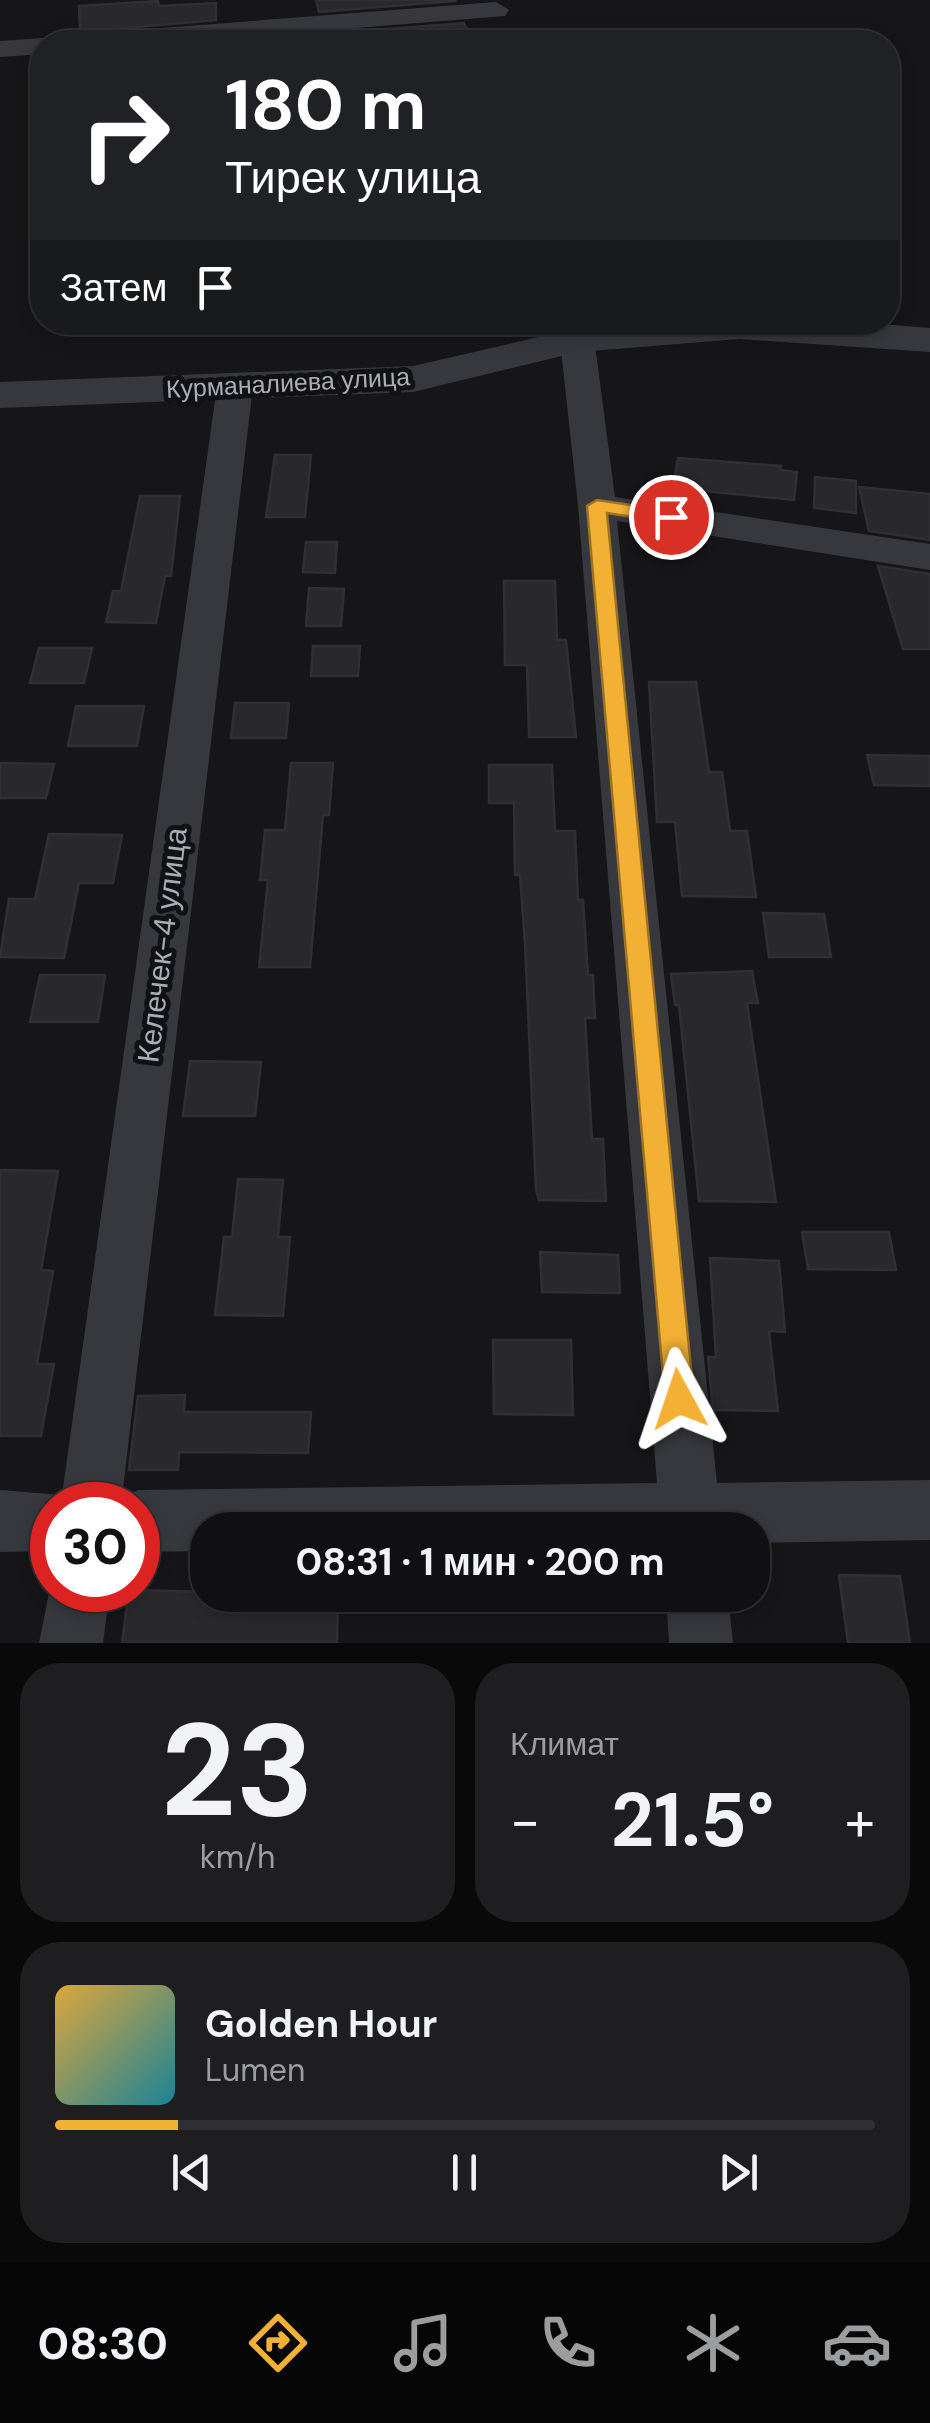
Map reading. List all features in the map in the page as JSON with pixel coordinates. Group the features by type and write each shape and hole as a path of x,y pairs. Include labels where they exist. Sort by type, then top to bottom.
{"street":[{"path":"217,30 495,5 500,30"},
{"path":"0,49 30,47"},
{"name":"Курманалиева улица","path":"0,395 414,379 562,335"},
{"path":"576,335 597,506 690,1512"},
{"name":"Курманалиева улица","path":"857,335 930,340"},
{"name":"Келечек-4 улица","path":"94,1482 235,386"},
{"path":"597,506 930,558"},
{"path":"770,1519 930,1510"},
{"path":"0,1521 30,1521"},
{"path":"160,1521 190,1521"},
{"path":"71,1643 76,1612"},
{"path":"698,1612 701,1643"}],"building":[{"path":"316,0 454,0 455,1 319,12"},
{"path":"158,1 159,6 216,3 216,20 80,30 79,6"},
{"path":"464,23 467,30 375,30"},
{"path":"275,455 311,455 305,517 266,517"},
{"path":"678,458 781,466 780,470 797,472 794,500 673,488"},
{"path":"815,477 856,481 856,513 814,508"},
{"path":"859,487 930,494 930,540 869,531"},
{"path":"140,496 180,496 171,576 165,576 156,623 106,622 113,591 121,591"},
{"path":"306,542 337,542 335,573 303,572"},
{"path":"878,566 930,574 930,649 903,649"},
{"path":"504,581 555,581 557,640 566,640 576,737 529,737 527,665 505,665"},
{"path":"309,588 344,589 341,626 306,626"},
{"path":"313,646 360,646 358,676 311,676"},
{"path":"39,648 92,648 84,683 30,683"},
{"path":"649,682 696,682 709,772 722,772 730,831 747,831 756,897 682,896 675,822 657,822"},
{"path":"235,703 289,703 286,738 231,738"},
{"path":"76,706 144,706 137,746 68,746"},
{"path":"867,755 930,756 930,786 874,785"},
{"path":"0,763 54,764 46,798 0,798"},
{"path":"291,763 333,763 329,815 323,815 310,967 259,967 268,880 260,880 265,830 285,830"},
{"path":"489,765 552,765 555,831 575,831 578,900 583,900 588,975 593,975 595,1018 585,1018 592,1139 603,1139 606,1201 539,1200 536,1190 525,944 520,875 515,875 514,803 489,803"},
{"path":"49,834 122,835 113,883 79,883 64,958 0,957 9,899 35,899"},
{"path":"763,913 824,914 831,957 769,957"},
{"path":"752,971 758,1003 747,1003 776,1202 699,1201 679,1005 675,1005 671,974"},
{"path":"40,975 105,975 98,1022 30,1022"},
{"path":"190,1061 261,1062 255,1116 183,1116"},
{"path":"0,1170 58,1171 41,1270 53,1271 37,1364 54,1364 41,1436 0,1436"},
{"path":"238,1179 283,1180 278,1237 290,1237 283,1316 215,1315 224,1237 232,1237"},
{"path":"802,1232 889,1232 896,1270 808,1269"},
{"path":"540,1252 618,1255 620,1293 542,1292"},
{"path":"710,1258 779,1261 785,1332 769,1331 778,1411 713,1410 708,1357 716,1357"},
{"path":"493,1340 571,1340 573,1415 494,1414"},
{"path":"185,1395 184,1412 311,1412 308,1453 179,1452 178,1470 129,1470 138,1396"},
{"path":"839,1575 900,1576 910,1643 848,1643"},
{"path":"160,1591 190,1591 190,1612 338,1612 337,1643 122,1643 126,1612 160,1612"}],"route":[{"path":"671,517 597,506 679,1399"}]}
